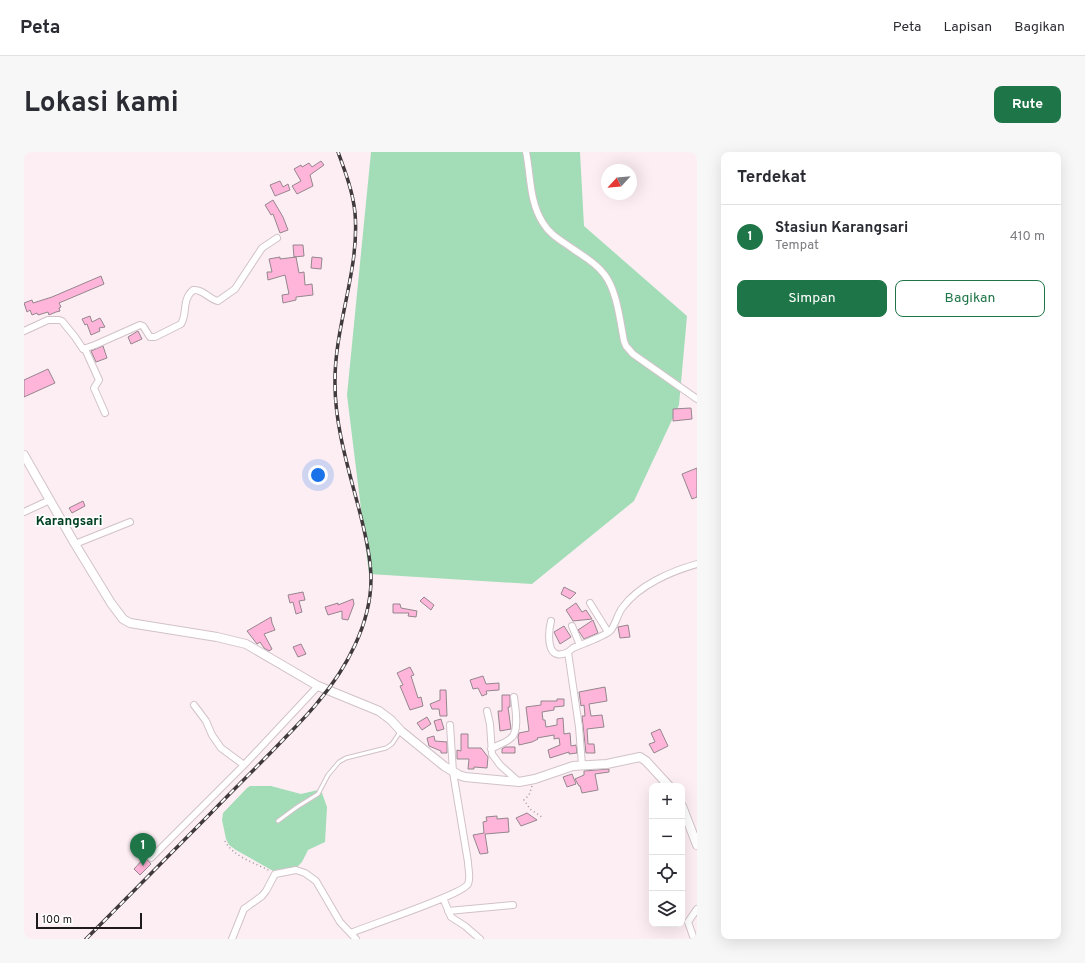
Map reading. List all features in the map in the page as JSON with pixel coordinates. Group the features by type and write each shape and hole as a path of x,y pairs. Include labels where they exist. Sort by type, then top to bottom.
{"street":[{"path":"526,152 532,196 543,224 549,231 586,258 604,274 611,287 616,303 626,346 633,354 697,399"},
{"path":"85,349 140,325 144,326 151,338 179,326 184,320 186,299 191,291 199,290 216,301 220,300 235,289 262,248 277,238"},
{"path":"24,331 48,320 62,321 76,337 81,348 85,349 99,380 94,388 105,413"},
{"path":"24,455 111,603 123,619 130,623 217,637 246,644 318,686 379,711 391,720 401,731 453,772 465,777 519,782 535,779 573,766 607,764 640,757 646,761 666,783"},
{"path":"24,512 50,500"},
{"path":"75,544 130,522"},
{"path":"550,621 548,633 550,648 554,653 563,654 608,632 613,627 620,611 626,603 647,586 669,574 697,564"},
{"path":"590,603 608,632"},
{"path":"572,626 580,645"},
{"path":"568,652 579,727 582,765"},
{"path":"152,858 244,765 318,686"},
{"path":"491,749 512,738 515,734 516,726 514,697"},
{"path":"194,705 201,712 212,735 221,748 244,765"},
{"path":"487,711 490,724 492,754 496,761 519,782"},
{"path":"351,933 443,898 465,887 468,883 469,877 463,831 453,772 450,725"},
{"path":"685,812 694,829 697,845"},
{"path":"232,939 244,909 262,896 275,874 296,870 305,873 316,881 336,916 356,939"},
{"path":"443,898 448,911 454,920 465,926 480,939"},
{"path":"448,911 513,905"},
{"path":"694,939 688,922 697,909"}],"lane":[{"path":"278,822 297,807 318,794 328,775 339,762 346,758 386,748 392,744 401,731"}],"path":[{"path":"535,779 529,795 524,800 530,810 542,817"},
{"path":"225,840 228,847 234,852 275,874"}],"green space":[{"path":"371,152 580,152 584,226 687,316 679,405 634,501 532,584 369,574 347,395"},
{"path":"250,786 271,786 301,794 318,790 322,793 327,807 325,842 308,850 302,862 296,868 275,872 229,845 226,839 222,820 223,813"}],"building":[{"path":"321,161 324,165 310,175 313,186 297,194 292,186 301,181 294,169 309,163 312,167"},
{"path":"280,181 283,187 288,184 290,190 275,196 270,185"},
{"path":"273,200 283,217 288,230 280,233 273,214 271,215 265,205"},
{"path":"293,245 303,245 304,256 294,257"},
{"path":"280,257 280,259 296,257 299,273 304,272 305,285 312,284 313,295 296,297 296,300 283,303 282,295 289,294 285,275 268,280 267,272 272,272 269,259"},
{"path":"312,257 322,258 321,269 311,268"},
{"path":"101,276 104,284 59,303 61,307 59,308 60,311 49,315 48,312 32,315 30,310 27,312 24,303 32,300 33,303 52,297"},
{"path":"90,316 92,322 100,318 105,327 99,328 100,331 91,335 87,324 85,325 82,319"},
{"path":"138,331 142,339 131,344 128,337"},
{"path":"103,346 107,358 96,362 91,351"},
{"path":"48,369 55,383 24,397 24,380"},
{"path":"691,408 692,419 673,421 673,409"},
{"path":"697,468 697,497 692,499 682,474"},
{"path":"83,501 85,506 72,513 69,508"},
{"path":"564,587 576,593 570,599 561,594"},
{"path":"303,592 305,600 299,601 302,612 296,614 293,602 290,603 288,595"},
{"path":"424,597 434,605 431,610 420,601"},
{"path":"353,599 354,604 348,620 342,619 342,611 328,615 325,607 338,603 338,605"},
{"path":"576,603 582,612 586,610 592,619 573,621 566,610"},
{"path":"393,604 400,604 401,608 417,611 416,617 408,616 409,613 393,613"},
{"path":"271,617 275,630 264,634 272,649 269,651 264,648 260,642 257,644 247,631"},
{"path":"593,620 598,633 584,639 578,630"},
{"path":"628,625 630,637 620,638 618,627"},
{"path":"564,626 571,637 560,644 554,632"},
{"path":"301,644 306,654 298,657 293,647"},
{"path":"410,667 414,675 411,676 418,698 421,697 423,706 410,710 400,686 403,685 397,673"},
{"path":"483,676 486,684 499,683 499,690 486,691 487,694 482,696 478,688 473,689 470,680"},
{"path":"605,687 607,701 589,704 591,716 602,715 604,727 587,729 588,744 594,744 595,753 586,753 582,716 585,716 584,705 581,706 579,692"},
{"path":"440,690 446,690 447,716 440,716 439,709 432,709 430,704 440,700"},
{"path":"502,695 510,695 510,707 508,707 511,729 500,731 498,711 502,711"},
{"path":"557,699 564,699 564,706 554,707 554,710 542,712 543,720 545,720 546,727 557,725 557,719 563,718 564,734 570,733 571,746 576,745 577,753 569,754 569,752 550,758 548,750 560,745 559,738 554,739 554,735 537,738 538,739 532,742 519,745 519,733 529,731 526,707 541,705 541,701 557,701"},
{"path":"427,717 431,724 422,730 417,723"},
{"path":"441,719 444,729 437,731 434,721"},
{"path":"660,729 668,746 654,753 649,744 655,742 651,733"},
{"path":"461,734 468,734 468,748 481,748 488,757 487,768 474,767 474,769 468,769 469,759 457,759 457,750 461,751"},
{"path":"434,736 435,741 447,742 447,753 441,753 441,751 429,746 427,738"},
{"path":"505,747 515,747 515,753 502,753 502,749"},
{"path":"609,769 609,772 595,774 598,790 582,793 580,786 575,779 584,775 584,771"},
{"path":"572,774 576,784 567,787 563,777"},
{"path":"527,813 537,820 521,826 516,818"},
{"path":"497,816 497,819 508,818 509,832 485,834 488,853 480,854 473,835 484,833 483,822 487,821 486,817"},
{"path":"145,857 151,864 140,875 134,869"}],"railway":[{"path":"86,939 264,760 309,712 338,675 362,629 370,596 370,564 365,532 340,434 335,384 338,341 351,277 356,234 355,213 352,197 338,152"}],"place":[{"name":"Stasiun Karangsari","path":"143,866"}],"district":[{"name":"Karangsari","path":"69,522"}]}
